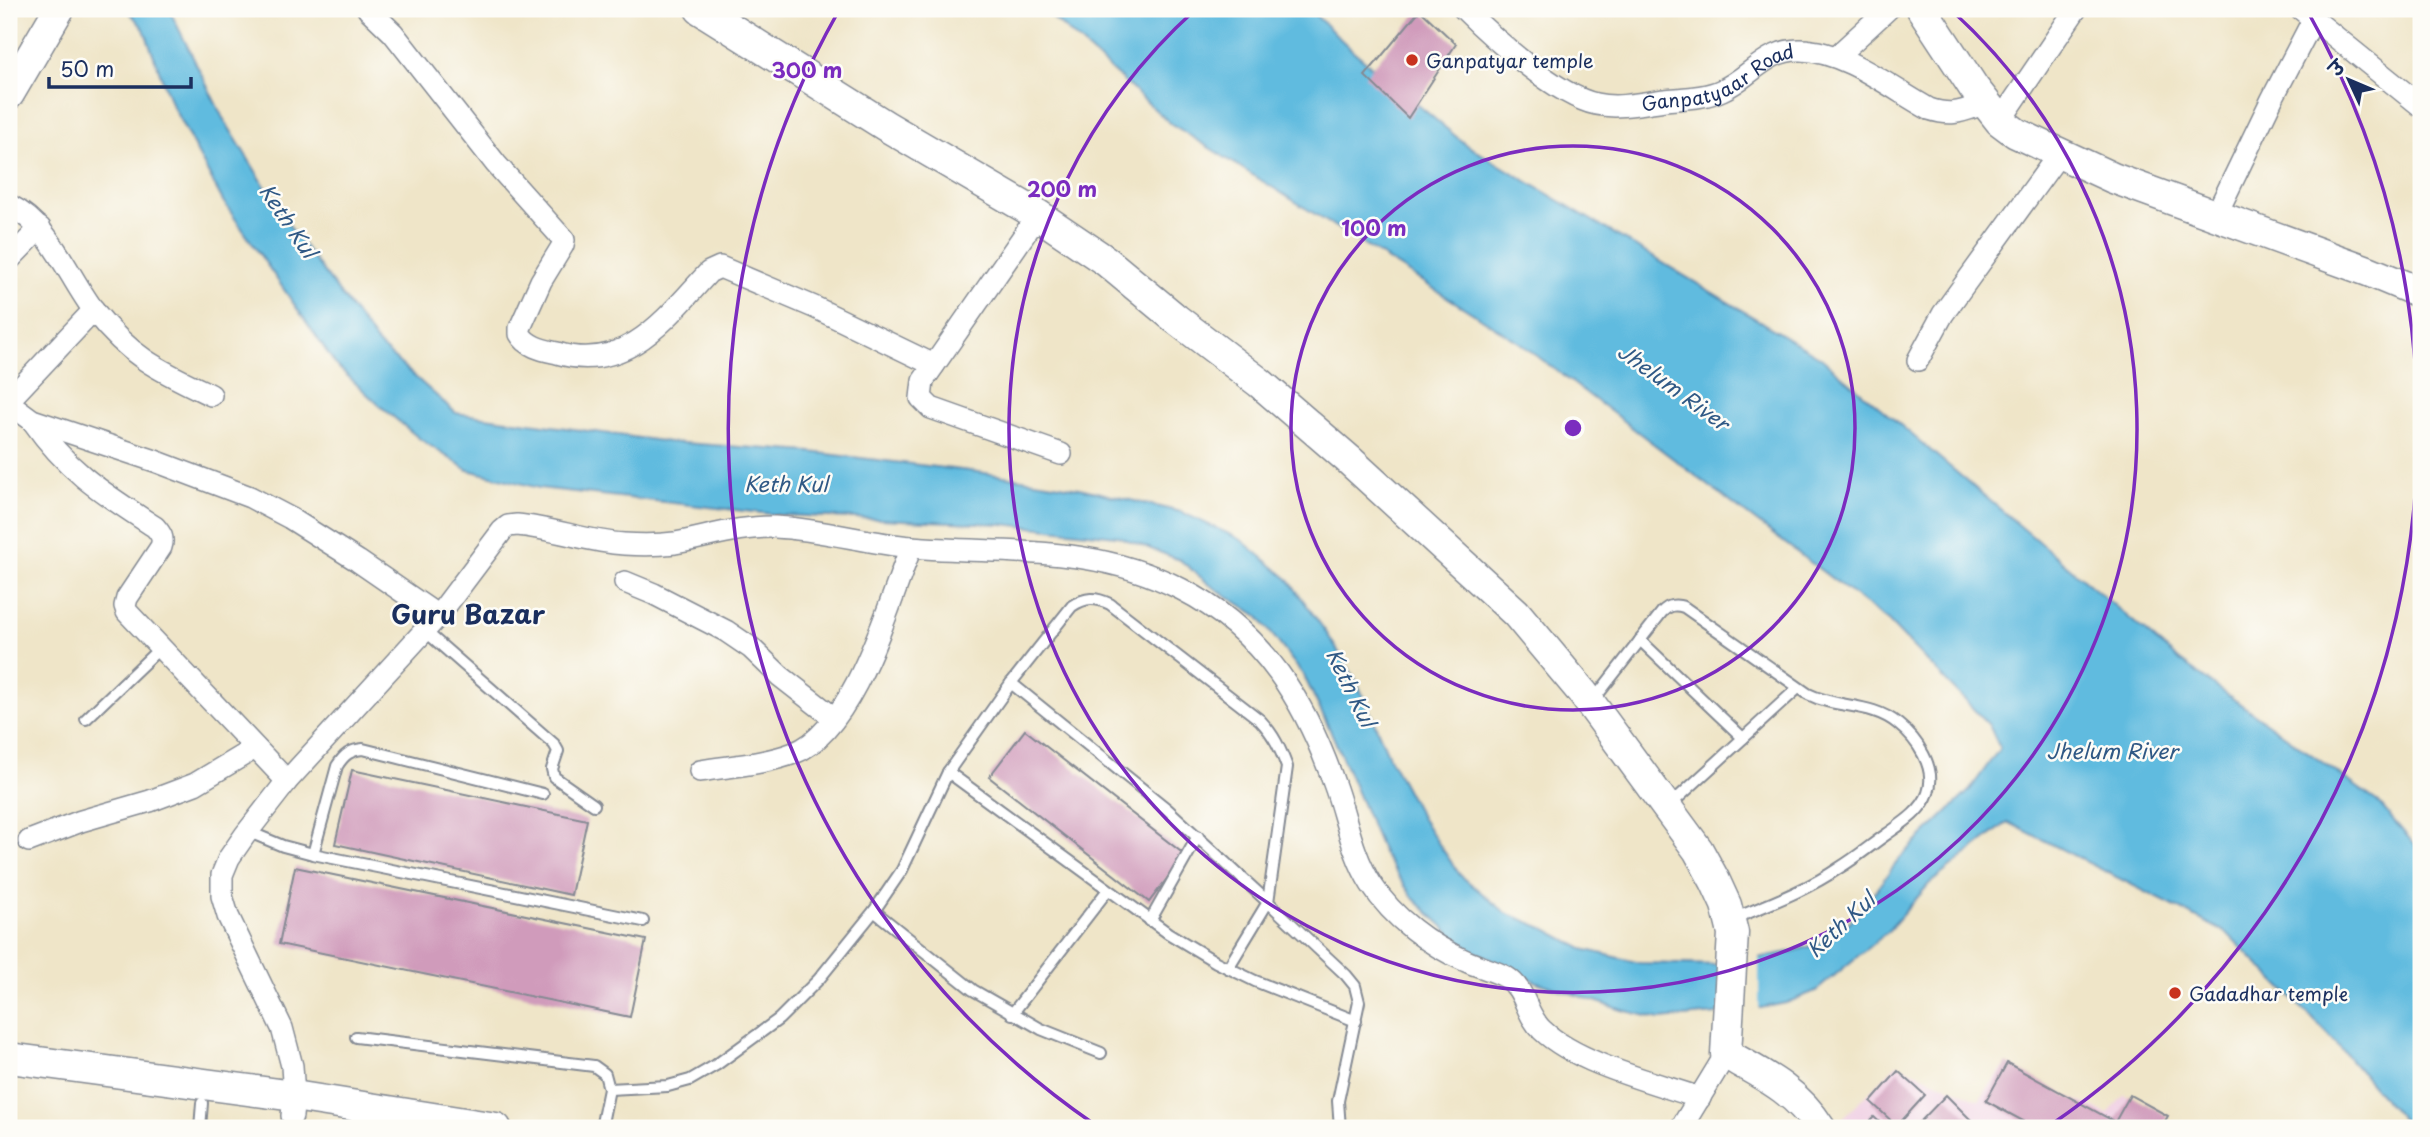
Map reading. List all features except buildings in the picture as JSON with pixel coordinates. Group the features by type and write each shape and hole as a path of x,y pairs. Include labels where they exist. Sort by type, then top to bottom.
{"street":[{"path":"9,94 59,9"},
{"path":"368,9 393,33 496,164 564,240 541,281 520,328 520,334 528,343 570,357 588,359 623,350 650,334 709,272 720,267 814,307 934,365"},
{"path":"700,9 886,126 1038,215 1106,261 1176,320 1260,383 1348,459 1516,614 1591,704 1667,807 1698,850 1726,905 1731,926 1727,1048 1681,1128"},
{"name":"Ganpatyaar Road","path":"1464,9 1526,65 1580,99 1596,104 1615,106 1708,94 1735,83 1772,54 1807,50 1836,56 1929,109 1946,114 1993,112"},
{"path":"1836,56 1888,9"},
{"path":"1922,9 1993,112 2016,133 2113,178 2421,293"},
{"path":"1993,112 2076,9"},
{"path":"2216,215 2272,99 2307,14 2421,106"},
{"path":"1918,360 1943,314 2059,154"},
{"path":"9,205 19,210 51,241 94,310 131,350 154,368 211,395"},
{"path":"1038,215 934,365 920,390 920,398 930,408 1061,454"},
{"path":"9,260 40,228"},
{"path":"94,310 9,401 32,420 49,444 88,483 161,533 163,541 160,547 127,598 125,606 130,617 287,781"},
{"path":"32,420 155,461 250,498 290,518 340,550 431,623"},
{"path":"293,1106 292,1066 282,1028 228,916 222,896 222,875 229,858 247,831 287,781 431,623 508,526 528,526 577,538 623,544 673,543 713,534 774,527 911,547 1068,555 1117,564 1151,575 1185,591 1249,637 1270,658 1290,687 1324,755 1356,852 1371,884 1423,939 1463,960 1503,975 1514,983 1521,991 1532,1018 1542,1030 1570,1051 1700,1098"},
{"path":"699,771 794,753 811,744 848,701 863,670 911,547"},
{"path":"625,582 726,631 751,648 780,676 834,718"},
{"path":"29,841 195,784 255,748"},
{"path":"1727,1048 1790,1092 1820,1128"},
{"path":"9,1058 293,1106 495,1128"},
{"path":"9,1079 201,1116 293,1106 362,1128"}],"lane":[{"path":"609,1089 668,1086 690,1080 716,1066 779,1019 819,979 874,911 902,870 948,772 1011,682 1072,606 1083,599 1097,598 1110,604 1260,720 1274,736 1287,767 1268,902 1228,968"},
{"path":"1591,704 1667,607 1676,605 1684,607 1819,700 1883,713 1911,735 1922,752 1930,782 1927,796 1905,821 1838,870 1731,926"},
{"path":"431,623 554,744 558,751 552,769 554,777 594,805"},
{"path":"1640,640 1743,738"},
{"path":"86,719 160,648"},
{"path":"1011,682 1198,836 1355,986 1359,1002 1338,1101 1340,1128"},
{"path":"1667,807 1798,688"},
{"path":"313,854 337,766 344,756 354,750 543,794"},
{"path":"948,772 1150,921 1255,982 1356,1021"},
{"path":"247,831 283,846 313,854 643,921"},
{"path":"1150,921 1198,836"},
{"path":"1012,1014 1107,891"},
{"path":"874,911 973,990 1012,1014 1101,1054"},
{"path":"356,1037 594,1066 606,1074 609,1089 601,1128"}],"shaded area":[{"path":"1897,1064 1979,1100 2003,1068 2108,1114 2124,1095 2163,1114 2153,1128 1833,1128"}],"water":[{"name":"Jhelum River","path":"127,9 169,9 223,118 292,230 379,345 456,413 669,442 810,452 978,472 1079,488 1181,512 1240,539 1288,579 1357,682 1390,759 1422,819 1460,875 1506,913 1546,929 1583,949 1640,963 1720,965 1790,952 1828,941 1857,915 1901,857 1969,791 2000,748 1989,725 1888,621 1520,343 1170,123 1043,9 1309,9 1352,50 1465,144 1821,358 2180,661 2378,802 2421,852 2421,1128 2409,1128 2329,1035 2227,933 2008,822 1929,884 1889,930 1816,991 1786,1003 1740,1012 1660,1019 1622,1010 1537,982 1465,947 1414,899 1384,855 1304,676 1258,616 1210,585 1180,560 1117,536 1002,524 780,515 539,488 468,470 420,439 336,365 223,201 171,103 144,29"}],"pier":[{"path":"1759,954 1759,1012 1740,1016 1720,961"}],"place":[{"name":"Ganpatyar temple","path":"1412,60"},
{"name":"Gadadhar temple","path":"2175,993"}],"district":[{"name":"Guru Bazar","path":"468,613"}],"water label":[{"name":"Keth Kul","path":"289,220"},
{"name":"Keth Kul","path":"786,483"},
{"name":"Keth Kul","path":"1352,687"},
{"name":"Keth Kul","path":"1840,924"}]}
